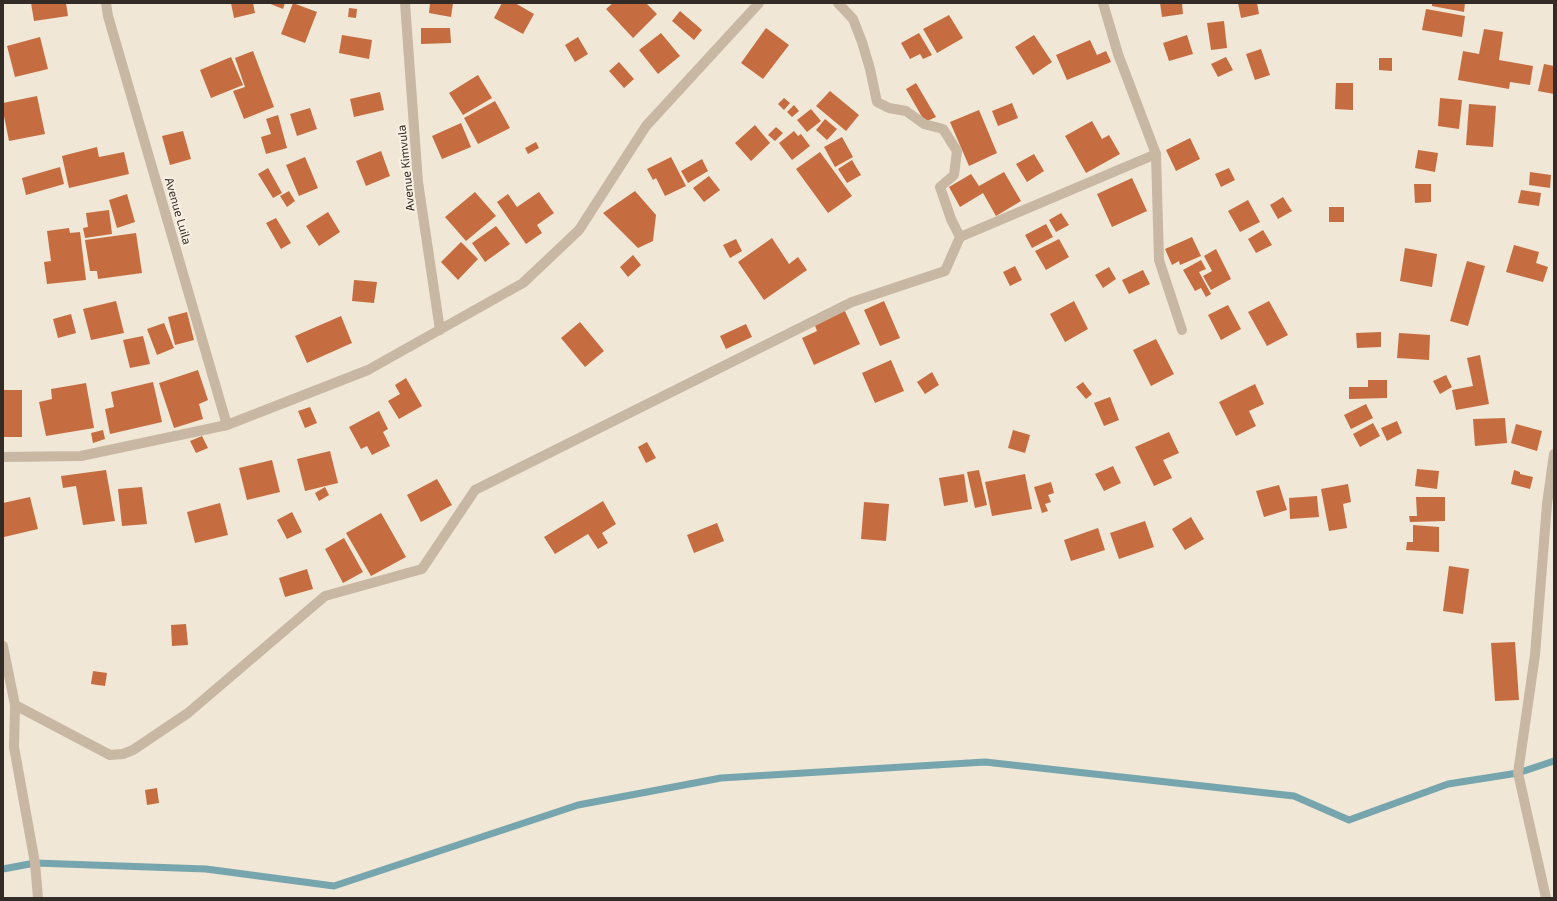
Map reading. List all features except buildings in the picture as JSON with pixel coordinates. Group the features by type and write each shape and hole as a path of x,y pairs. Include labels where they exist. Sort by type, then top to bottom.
{"street":[{"name":"Avenue Luila","path":"106,3 108,16 227,426"},
{"name":"Avenue Kimvula","path":"405,3 418,182 440,330"},
{"path":"3,457 81,456 227,426 368,370 523,283 579,230 646,126 759,3"},
{"path":"838,3 853,18 870,69 877,102 889,108 906,111 924,124 943,129 957,152 954,175 940,186 951,219 960,237"},
{"path":"1103,3 1118,54 1156,154 1159,260 1182,330"},
{"path":"15,705 110,755 123,754 133,750 188,713 325,596 422,569 475,490 852,302 944,271 960,237 1156,154"},
{"path":"1546,898 1518,773 1535,655 1547,504 1554,454"},
{"path":"3,646 15,705 14,747 35,863 38,898"}],"waterway":[{"path":"3,869 35,863 206,869 334,886 578,805 721,778 985,762 1294,796 1349,820 1448,784 1518,773 1554,761"}]}
